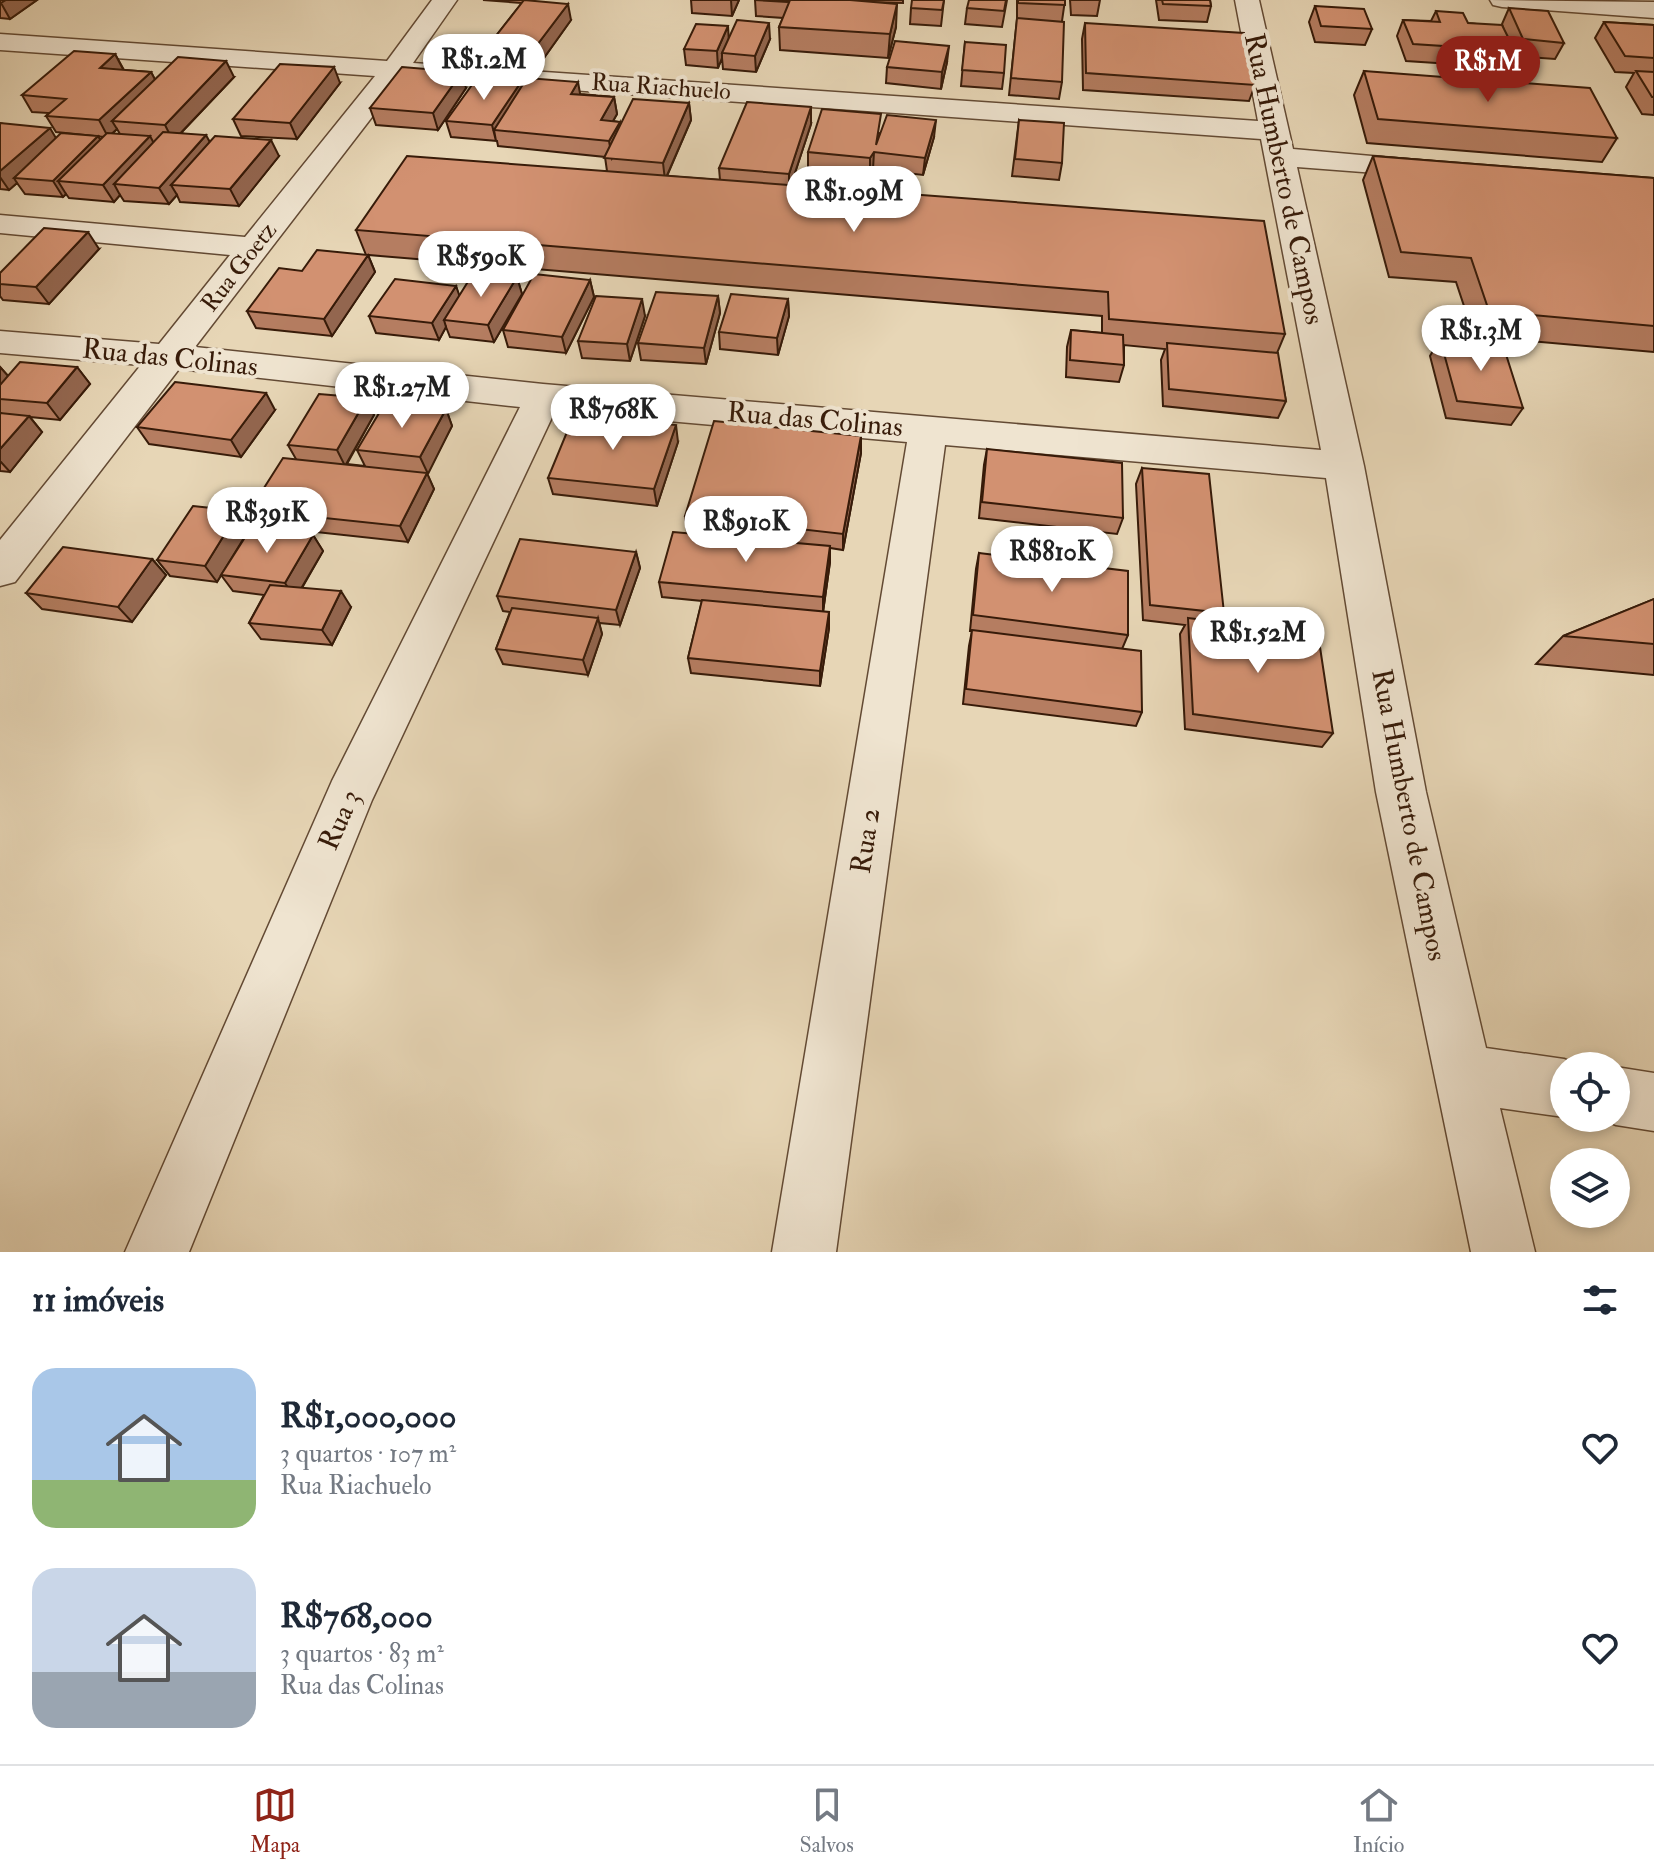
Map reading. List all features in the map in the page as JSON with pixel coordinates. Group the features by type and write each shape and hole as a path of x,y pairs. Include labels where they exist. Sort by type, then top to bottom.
{"street":[{"name":"Rua Goetz","path":"0,570 396,68 445,0"},
{"name":"Rua Humberto de Campos","path":"1247,0 1344,466 1401,792 1503,1252"},
{"path":"1502,0 1654,10"},
{"name":"Rua Riachuelo","path":"0,42 396,68 1276,144 1451,170"},
{"path":"0,224 254,248"},
{"name":"Rua das Colinas","path":"0,342 168,356 543,397 1344,466"},
{"name":"Rua 3","path":"157,1252 349,797 543,397"},
{"name":"Rua 2","path":"804,1252 928,429"},
{"path":"1462,1073 1550,1086"},
{"path":"1630,1098 1654,1102"}],"building":[{"path":"524,0 568,4 537,45 492,41"},
{"path":"790,0 897,4 890,34 779,27"},
{"path":"912,0 944,0 942,10 911,8"},
{"path":"969,0 1006,0 1004,11 967,8"},
{"path":"1018,0 1065,0 1065,5 1018,3"},
{"path":"1162,0 1210,0 1211,6 1163,4"},
{"path":"1315,6 1364,9 1372,29 1321,26"},
{"path":"1509,8 1548,11 1564,43 1523,39"},
{"path":"1436,11 1463,13 1468,23 1502,25 1513,47 1488,46 1490,49 1413,44 1403,20 1440,22"},
{"path":"1017,18 1064,22 1062,82 1011,78"},
{"path":"737,20 769,23 755,56 722,53"},
{"path":"1604,22 1654,25 1654,58 1625,56"},
{"path":"1085,23 1244,33 1255,85 1086,73"},
{"path":"696,24 728,26 717,51 684,49"},
{"path":"895,41 949,46 942,72 887,67"},
{"path":"965,42 1006,45 1004,73 962,70"},
{"path":"74,51 115,54 100,68 151,72 99,120 46,116 66,99 22,95"},
{"path":"178,57 226,61 165,125 112,121"},
{"path":"280,64 334,67 290,123 233,119"},
{"path":"402,67 462,72 433,113 370,108"},
{"path":"1364,71 1590,88 1617,138 1378,119"},
{"path":"1636,71 1654,72 1654,97 1652,97"},
{"path":"477,78 521,82 492,125 446,121"},
{"path":"527,78 578,82 571,94 614,97 601,120 620,122 609,141 494,130"},
{"path":"633,99 689,103 663,163 604,158"},
{"path":"747,102 811,107 789,174 719,168"},
{"path":"822,109 881,114 876,145 887,115 936,120 925,158 874,152 870,158 808,152"},
{"path":"1019,120 1064,123 1062,163 1015,159"},
{"path":"0,123 50,128 0,171"},
{"path":"163,132 206,135 159,188 114,184"},
{"path":"61,133 98,136 53,181 14,178"},
{"path":"107,133 150,136 103,185 58,181"},
{"path":"215,136 271,140 230,189 171,185"},
{"path":"407,156 1264,221 1285,334 1109,319 1108,292 356,230"},
{"path":"1373,156 1654,178 1654,326 1489,311 1471,258 1401,252"},
{"path":"44,228 88,232 36,287 0,284 0,273"},
{"path":"317,250 368,255 324,319 247,311 279,268 302,271"},
{"path":"474,272 517,277 488,325 444,320"},
{"path":"534,274 590,280 562,337 503,330"},
{"path":"395,279 456,286 432,323 369,316"},
{"path":"656,292 718,296 704,348 638,343"},
{"path":"731,294 788,299 777,338 719,332"},
{"path":"596,296 642,299 627,344 578,341"},
{"path":"1071,330 1123,335 1124,365 1070,360"},
{"path":"1440,339 1503,345 1523,408 1457,401"},
{"path":"1167,343 1278,353 1286,401 1169,389"},
{"path":"20,362 77,367 47,403 0,399 0,385"},
{"path":"175,382 266,393 231,440 137,427"},
{"path":"319,394 367,398 337,450 288,445"},
{"path":"385,403 446,409 420,457 357,450"},
{"path":"0,413 29,416 0,449"},
{"path":"574,415 676,425 654,489 548,478"},
{"path":"714,421 861,436 843,534 685,516"},
{"path":"987,449 1122,463 1123,518 982,502"},
{"path":"283,458 427,473 400,526 250,510"},
{"path":"1142,468 1209,474 1224,613 1150,605"},
{"path":"193,506 239,511 205,566 157,560"},
{"path":"251,528 313,535 285,583 221,575"},
{"path":"673,532 830,546 823,597 659,582"},
{"path":"520,539 636,552 616,610 497,596"},
{"path":"63,547 152,559 118,607 26,593"},
{"path":"979,553 1128,571 1128,635 973,615"},
{"path":"270,585 341,591 322,630 249,623"},
{"path":"1654,599 1654,644 1563,636"},
{"path":"702,600 829,612 820,671 688,658"},
{"path":"512,608 598,618 583,660 496,649"},
{"path":"1188,618 1318,634 1333,733 1193,714"},
{"path":"972,630 1141,651 1142,712 966,689"}]}
